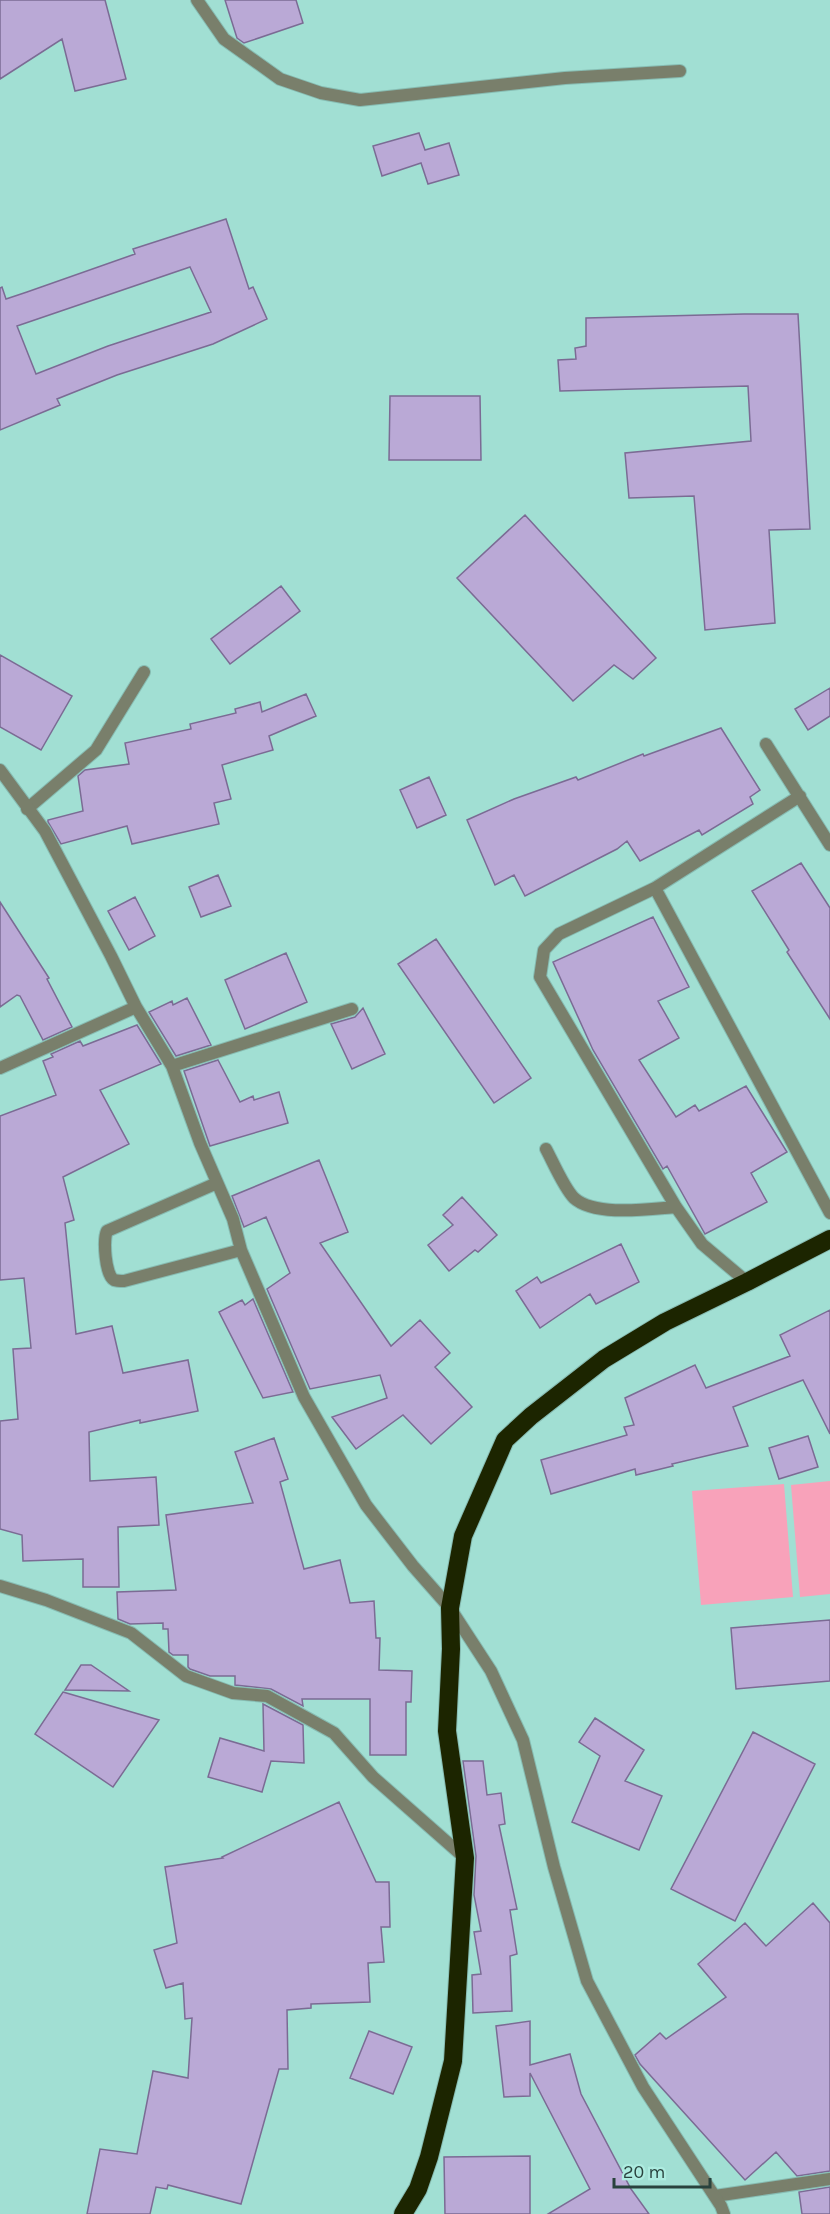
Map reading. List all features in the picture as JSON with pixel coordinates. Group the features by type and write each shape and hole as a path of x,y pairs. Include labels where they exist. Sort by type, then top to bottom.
{"highway":[{"path":"403,2214 418,2189 426,2167 453,2061 465,1858 447,1731 451,1649 450,1608 463,1536 505,1440 531,1416 604,1359 665,1322 830,1239"}],"street":[{"path":"197,0 224,39 280,79 321,93 360,100 565,78 680,71"},
{"path":"27,809 96,750 144,672"},
{"path":"766,744 830,845"},
{"path":"0,770 45,831 136,1007 172,1066 200,1143 233,1219 241,1250 304,1398 366,1505 413,1566 450,1608 490,1671 523,1740 554,1868 587,1980 643,2087 715,2196 724,2214"},
{"path":"747,1282 702,1244 676,1207 540,977 544,950 559,934 655,888 800,796"},
{"path":"655,888 830,1213"},
{"path":"0,1068 136,1007"},
{"path":"172,1066 352,1009"},
{"path":"546,1149 573,1197 584,1205 627,1212 676,1207"},
{"path":"217,1183 106,1231 103,1238 110,1275 114,1280 124,1281 241,1250"},
{"path":"0,1586 46,1600 131,1633 186,1676 233,1694 267,1696 334,1733 373,1777 465,1858"},
{"path":"715,2196 830,2179"}],"shaded area":[{"path":"830,1481 830,1594 800,1597 791,1485"},
{"path":"784,1484 793,1597 701,1605 692,1491"}],"building":[{"path":"0,0 105,0 126,79 75,91 62,39 0,79"},
{"path":"225,0 296,0 303,23 244,43 237,38"},
{"path":"419,133 425,150 449,143 459,175 428,184 421,163 382,176 373,146"},
{"path":"226,219 249,289 253,287 267,319 213,344 117,375 57,399 60,405 0,430 0,288 2,287 6,299 135,254 133,249","holes":["190,267 211,312 108,346 36,374 17,326"]},
{"path":"798,314 810,529 769,530 775,623 705,630 694,496 629,498 625,453 751,441 748,386 560,391 558,360 576,359 575,348 586,346 586,318"},
{"path":"390,396 480,396 481,460 389,460"},
{"path":"525,515 656,658 633,679 614,665 573,701 457,578"},
{"path":"281,586 300,611 230,664 211,639"},
{"path":"0,655 72,696 41,750 0,727"},
{"path":"830,688 830,716 808,730 795,709"},
{"path":"306,694 316,716 269,736 273,750 222,765 231,799 214,803 219,824 132,844 127,826 61,844 48,822 48,820 83,811 78,776 85,770 129,764 125,743 191,729 190,724 236,713 235,709 260,702 262,712"},
{"path":"721,728 760,790 750,797 753,804 702,835 699,830 640,861 627,841 617,849 525,896 514,875 495,885 467,820 514,799 576,777 578,780 643,754 644,756"},
{"path":"429,777 446,815 417,828 400,790"},
{"path":"801,863 830,908 830,1019 787,952 789,950 752,891"},
{"path":"218,875 231,906 201,917 189,887"},
{"path":"135,897 155,936 129,950 108,911"},
{"path":"0,902 49,978 47,979 72,1027 43,1040 20,996 17,995 0,1007"},
{"path":"653,917 689,987 658,1001 679,1038 639,1060 676,1117 695,1105 699,1111 746,1086 787,1152 751,1173 767,1202 705,1234 667,1166 663,1169 593,1050 553,962"},
{"path":"436,939 531,1078 494,1103 398,964"},
{"path":"286,953 307,1002 245,1029 225,980"},
{"path":"187,998 211,1045 176,1056 149,1012 172,1001 173,1005"},
{"path":"363,1008 385,1054 352,1069 331,1024 355,1017"},
{"path":"137,1025 161,1064 100,1090 129,1144 63,1177 74,1220 65,1223 76,1334 112,1326 123,1373 188,1360 198,1411 140,1423 140,1420 89,1432 90,1481 156,1477 159,1525 118,1527 119,1587 83,1587 83,1559 23,1561 22,1535 0,1529 0,1421 18,1419 13,1349 31,1348 24,1278 0,1280 0,1116 56,1095 43,1061 53,1057 51,1054 80,1041 83,1046"},
{"path":"218,1060 240,1102 253,1096 254,1100 279,1092 288,1123 210,1146 184,1071"},
{"path":"319,1160 348,1232 320,1243 391,1346 420,1320 450,1353 435,1367 472,1407 431,1444 403,1415 356,1449 332,1417 387,1398 380,1375 310,1389 267,1289 290,1273 266,1217 244,1227 232,1196"},
{"path":"462,1197 497,1235 478,1252 475,1250 449,1271 428,1245 453,1225 443,1215"},
{"path":"621,1244 639,1282 596,1304 590,1294 540,1328 516,1291 537,1277 541,1283"},
{"path":"253,1299 293,1392 263,1398 219,1312 242,1300 245,1305"},
{"path":"830,1310 830,1434 803,1380 733,1407 748,1446 636,1475 635,1469 551,1494 541,1460 627,1435 624,1427 634,1425 625,1398 695,1365 706,1388 790,1356 780,1335"},
{"path":"808,1436 818,1467 779,1479 769,1448"},
{"path":"274,1438 288,1479 280,1482 304,1569 340,1560 350,1603 374,1601 376,1638 380,1638 379,1670 412,1671 411,1702 406,1702 406,1755 370,1755 370,1699 302,1699 303,1706 271,1689 235,1685 235,1676 210,1676 190,1669 188,1655 173,1655 169,1652 168,1629 163,1629 163,1623 130,1624 118,1619 117,1592 176,1590 166,1515 253,1503 235,1452"},
{"path":"830,1620 830,1681 736,1689 731,1628"},
{"path":"81,1665 91,1665 129,1691 65,1690"},
{"path":"63,1692 159,1720 113,1787 35,1734"},
{"path":"263,1704 303,1725 304,1763 271,1761 262,1792 208,1777 220,1738 264,1751"},
{"path":"595,1718 644,1750 625,1781 662,1796 639,1850 572,1822 600,1756 579,1742"},
{"path":"753,1732 815,1764 735,1921 671,1889"},
{"path":"463,1761 483,1761 487,1795 501,1793 505,1824 499,1825 517,1909 510,1910 517,1954 510,1956 512,2011 473,2013 472,1975 481,1974 474,1932 481,1931 474,1895 476,1856"},
{"path":"339,1802 376,1882 389,1882 390,1927 381,1927 384,1962 368,1963 370,2002 311,2004 311,2008 287,2010 288,2069 279,2069 241,2204 168,2185 167,2189 156,2187 150,2214 87,2214 100,2149 137,2154 153,2071 188,2078 192,2018 185,2019 183,1983 166,1988 154,1950 177,1943 165,1867 223,1858"},
{"path":"813,1903 830,1923 830,2171 797,2176 776,2152 745,2180 640,2064 635,2055 660,2033 666,2039 726,1997 698,1964 745,1923 766,1946"},
{"path":"530,2021 530,2065 570,2054 581,2094 631,2189 649,2214 548,2214 590,2189 530,2073 530,2096 504,2097 496,2026"},
{"path":"369,2031 412,2047 393,2094 350,2078"},
{"path":"530,2156 530,2214 445,2214 444,2157"},
{"path":"830,2187 830,2214 802,2214 799,2192"}]}
